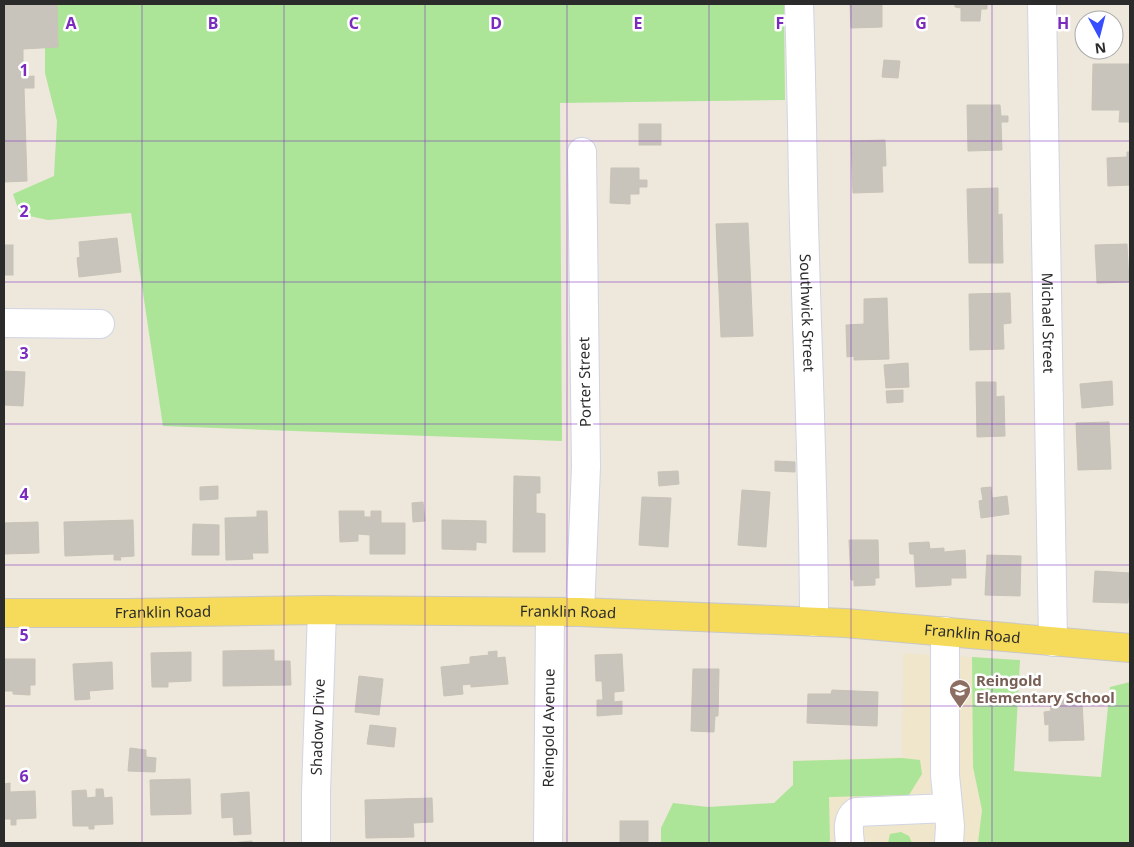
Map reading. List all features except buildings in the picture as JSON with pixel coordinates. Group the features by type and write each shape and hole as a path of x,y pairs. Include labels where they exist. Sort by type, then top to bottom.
{"main road":[{"name":"Franklin Road","path":"4,613 322,610 580,612 814,622 946,631 1130,648"}],"street":[{"name":"Southwick Street","path":"799,4 814,517 814,622"},
{"name":"Michael Street","path":"1042,4 1052,642"},
{"path":"800,549 801,60"},
{"name":"Porter Street","path":"580,612 586,467 582,152"},
{"path":"4,323 100,324"},
{"name":"Shadow Drive","path":"316,843 322,610"},
{"name":"Reingold Avenue","path":"548,843 550,612"},
{"path":"946,631 945,775 950,826 949,843"},
{"path":"850,843 850,820 856,812 948,808"}],"shaded area":[{"name":"Reingold Elementary School","path":"903,653 1020,660 1013,771 1130,779 1130,843 795,843 793,761 902,757"}],"green space":[{"path":"57,4 784,4 785,100 560,103 562,441 163,426 131,213 48,220 20,214 13,194 54,176 57,121 45,73 45,48 58,47"},
{"path":"972,657 1020,660 1014,771 1101,777 1110,687 1130,682 1130,843 978,843 982,810 973,767"},
{"path":"902,758 920,760 922,774 909,795 829,797 830,843 661,843 661,828 673,803 708,807 774,803 793,785 793,761"},
{"path":"901,832 909,836 912,843 888,843 890,834"}],"place":[{"name":"Reingold Elementary School","path":"960,709"}]}
